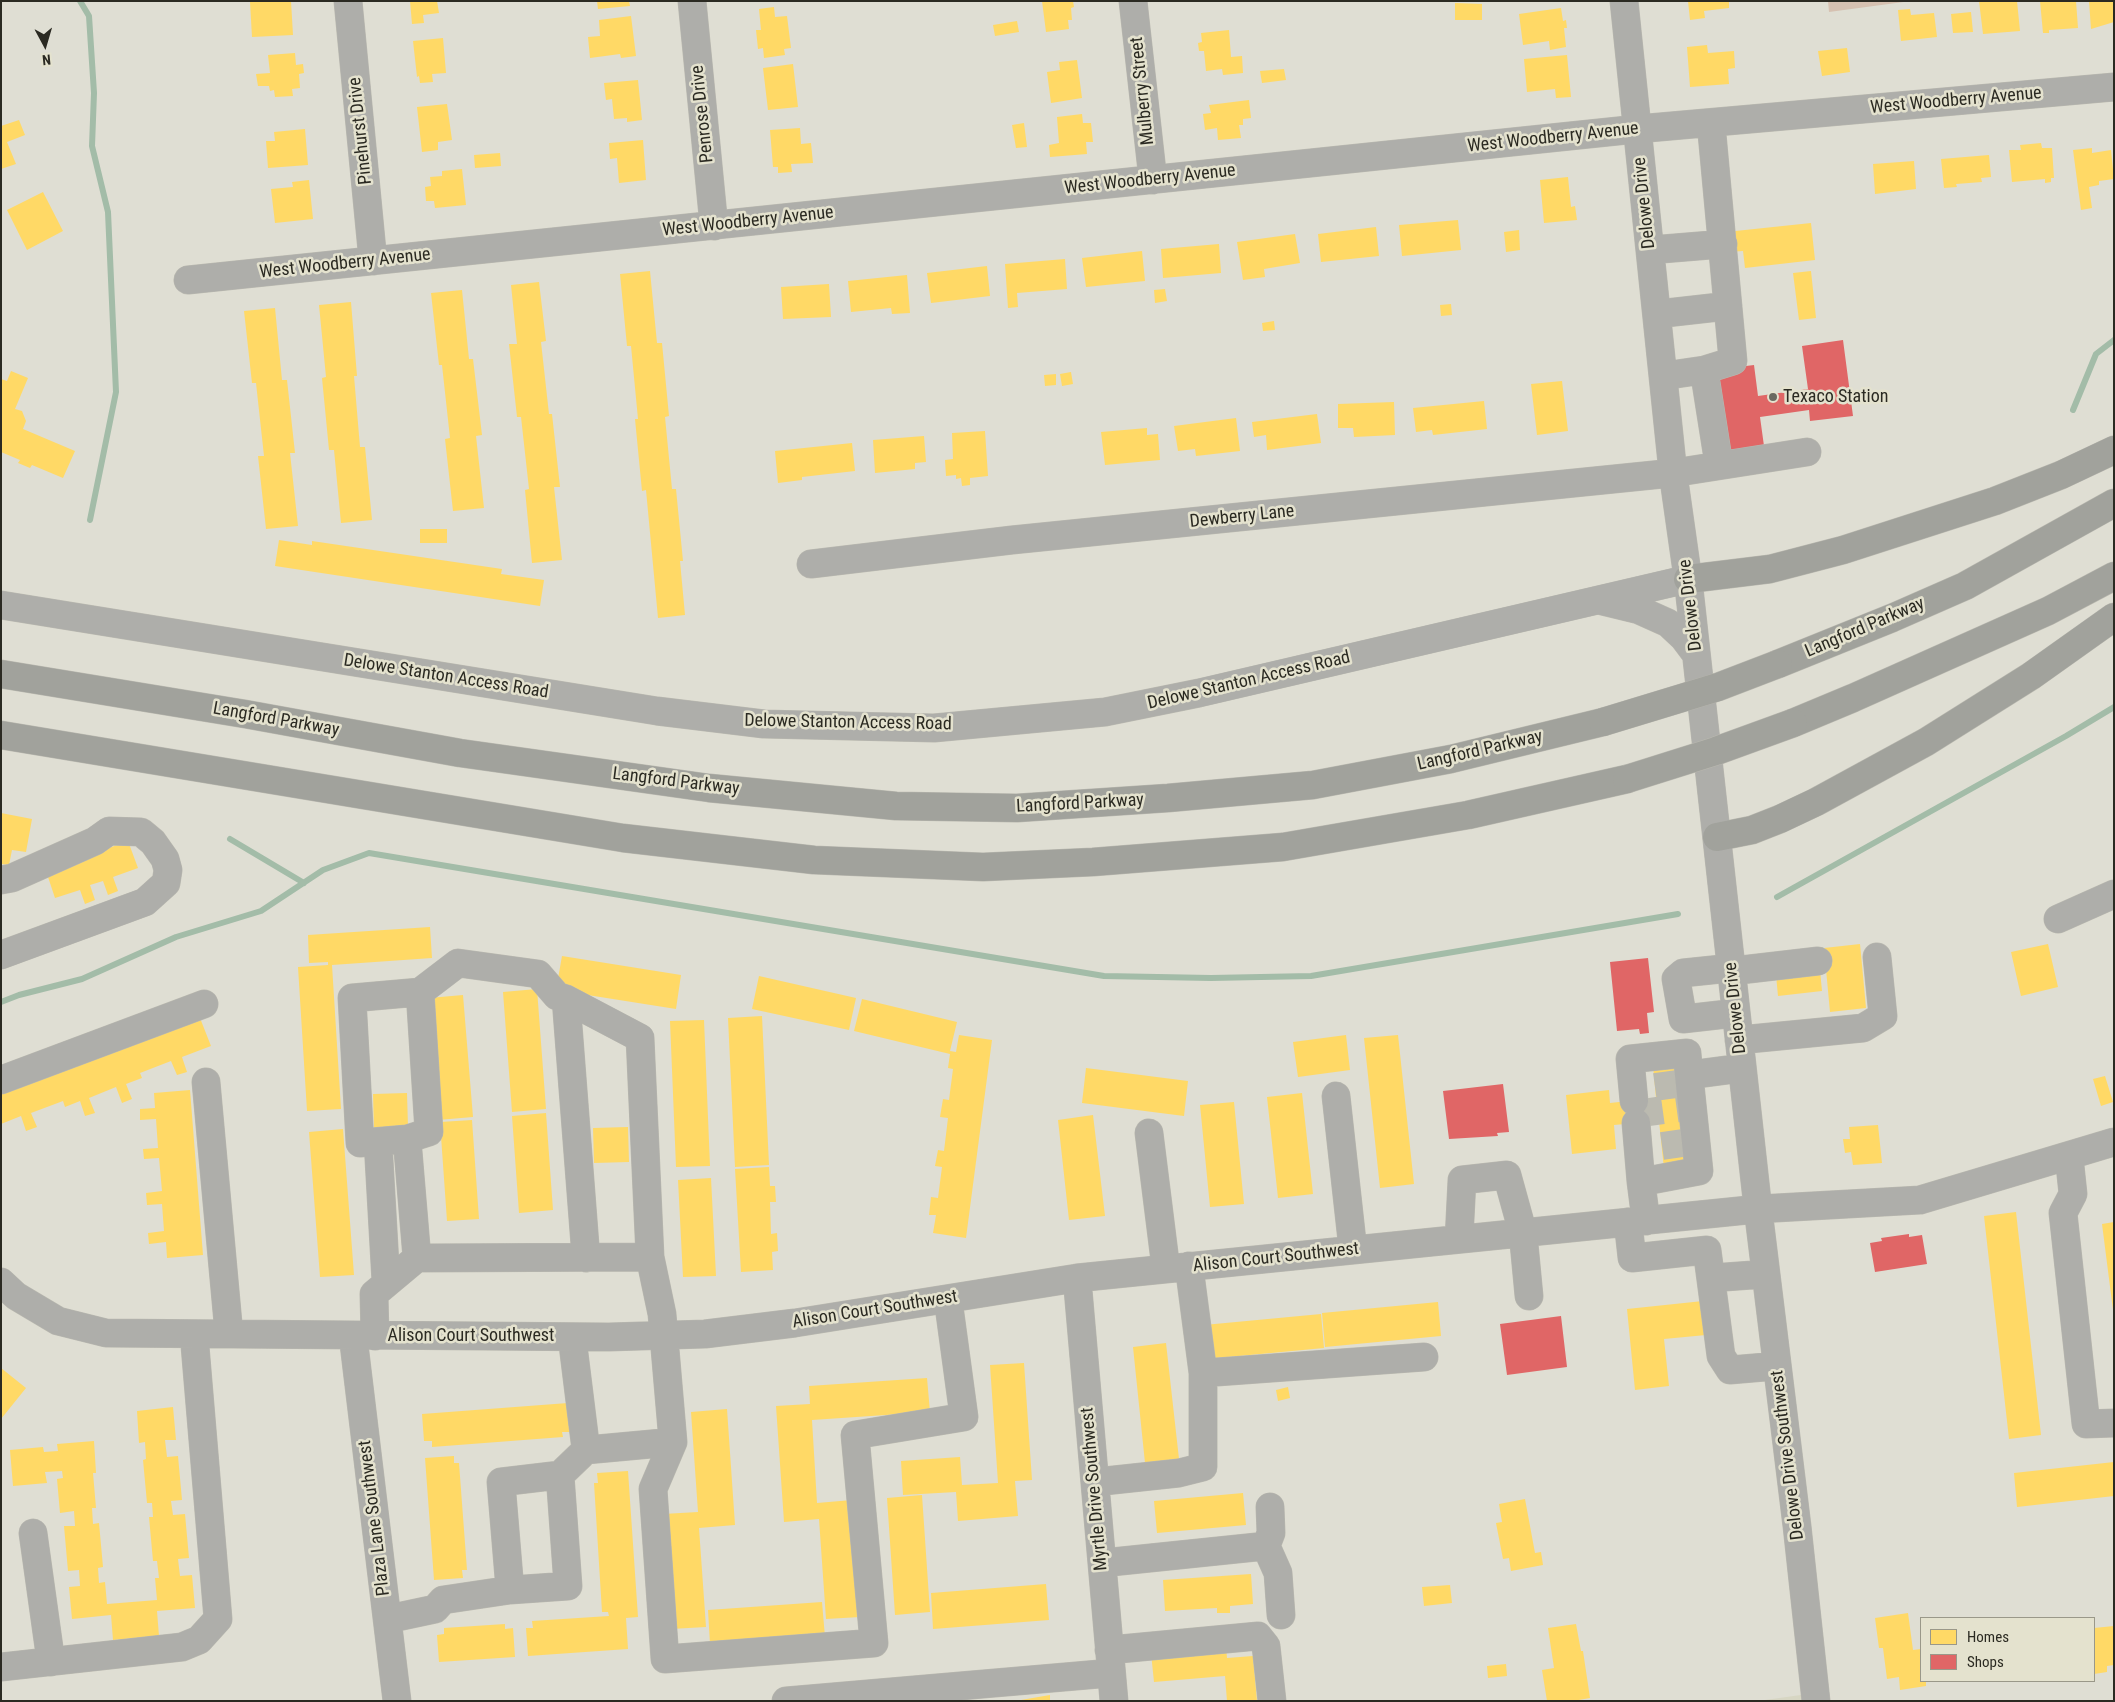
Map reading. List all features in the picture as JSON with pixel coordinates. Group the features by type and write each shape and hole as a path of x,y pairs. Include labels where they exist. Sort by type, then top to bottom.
{"highway":[{"path":"1688,579 1770,569 1843,550 1995,501 2061,475 2114,450"},
{"name":"Langford Parkway","path":"1,674 245,714 460,753 709,788 896,806 1017,808 1168,798 1313,785 1451,759 1603,722 1709,690 1892,618 1965,586 2114,503"},
{"path":"1,735 623,838 814,860 983,867 1093,862 1283,847 1468,815 1627,778 1716,751 1793,723 2048,611 2114,576"},
{"path":"1717,837 1752,830 1780,819 1816,802 1926,742 2031,676 2114,617"}],"street":[{"name":"Pinehurst Drive","path":"348,1 373,261"},
{"name":"Penrose Drive","path":"692,1 714,226"},
{"name":"Mulberry Street","path":"1132,1 1153,180"},
{"name":"Delowe Drive","path":"1624,1 1673,473 1688,579 1758,1209"},
{"name":"West Woodberry Avenue","path":"188,280 1637,130 2114,87"},
{"path":"1663,376 1704,370 1734,361 1712,123"},
{"path":"1650,250 1723,244"},
{"path":"1657,314 1728,306"},
{"path":"1704,370 1719,465"},
{"name":"Dewberry Lane","path":"811,564 1012,540 1673,473 1807,452"},
{"name":"Delowe Stanton Access Road","path":"1,605 657,712 764,724 934,728 1114,710 1199,693 1688,579"},
{"path":"1598,600 1639,610 1668,623 1684,638 1696,654"},
{"path":"1,880 12,878 86,845 109,831 141,832 153,842 165,859 168,870 166,883 144,902 1,955"},
{"path":"2058,919 2114,894"},
{"path":"1739,1040 1863,1028 1883,1016 1877,957"},
{"path":"1736,1013 1683,1019 1676,979 1683,973 1818,961"},
{"path":"386,1282 352,998 420,992 458,963 538,974 556,996 566,999 640,1038 650,1257 662,1314 673,1442 653,1489 665,1659 874,1643 854,1435 964,1418 948,1299"},
{"path":"369,1142 407,1139 429,1132 420,992"},
{"path":"566,999 586,1258"},
{"path":"1,1080 204,1004"},
{"path":"1742,1068 1666,1111 1641,1182 1632,1258 1707,1250 1721,1356 1730,1370 1777,1366"},
{"path":"206,1082 229,1334"},
{"path":"1336,1096 1353,1250"},
{"path":"1641,1182 1699,1171 1666,1111"},
{"path":"1095,1482 1179,1472 1203,1467 1203,1372 1148,1133"},
{"path":"407,1139 417,1258"},
{"name":"Alison Court Southwest","path":"1,1282 16,1296 58,1321 106,1332 572,1337 705,1334 795,1323 1077,1278 1758,1209 1920,1200 2114,1142"},
{"path":"2069,1156 2074,1194 2063,1213 2086,1424 2114,1423"},
{"path":"1459,1239 1462,1180 1507,1175 1523,1233 1529,1296"},
{"name":"Delowe Drive Southwest","path":"1758,1209 1816,1701"},
{"path":"386,1282 417,1258 650,1257"},
{"path":"1711,1278 1766,1274"},
{"name":"Myrtle Drive Southwest","path":"1077,1278 1114,1701"},
{"name":"Plaza Lane Southwest","path":"386,1282 374,1294 364,1336 388,1619 397,1701"},
{"path":"1,1667 182,1647 199,1640 218,1619 194,1334"},
{"path":"572,1337 586,1450"},
{"path":"1203,1372 1424,1357"},
{"path":"510,1590 501,1482 560,1475 586,1450 673,1442"},
{"path":"388,1619 435,1609 443,1600 510,1590 568,1586 560,1475"},
{"path":"1270,1507 1271,1533 1266,1546 1278,1572 1281,1615"},
{"path":"33,1533 51,1662"},
{"path":"1102,1563 1266,1546"},
{"path":"786,1701 1110,1662 1258,1636 1266,1646 1272,1701"}],"shaded area":[{"path":"1828,1 1911,1 1829,12"},
{"path":"1815,1693 1816,1701 1758,1701"}],"building: Homes":[{"path":"291,1 293,35 252,37 250,2"},
{"path":"410,1 437,1 439,13 423,15 424,23 412,24"},
{"path":"597,1 629,1 630,6 598,9"},
{"path":"1042,1 1073,1 1074,7 1071,8 1072,20 1068,20 1069,29 1046,32"},
{"path":"1688,1 1729,1 1729,8 1704,11 1705,18 1690,20"},
{"path":"1979,1 2017,1 2020,31 1983,34"},
{"path":"2040,1 2076,1 2078,28 2049,30 2049,33 2043,33"},
{"path":"2089,1 2114,1 2114,22 2091,29"},
{"path":"1455,3 1482,4 1482,20 1455,20"},
{"path":"774,7 775,17 787,16 791,48 784,49 785,55 764,58 763,48 758,49 756,30 761,30 759,9"},
{"path":"1561,8 1563,21 1566,20 1567,28 1564,28 1566,47 1550,50 1549,41 1523,45 1519,14"},
{"path":"1910,9 1911,15 1934,13 1937,37 1901,41 1898,10"},
{"path":"1971,12 1973,32 1953,33 1951,14"},
{"path":"631,16 636,56 621,58 620,54 590,58 588,37 600,36 599,20"},
{"path":"1017,21 1019,32 995,36 993,25"},
{"path":"1229,30 1231,57 1242,56 1243,73 1223,75 1222,69 1206,71 1204,51 1199,51 1198,43 1202,42 1201,33"},
{"path":"443,38 446,73 432,74 433,82 420,83 419,76 417,77 413,41"},
{"path":"1707,45 1708,53 1734,51 1735,68 1728,69 1729,84 1690,87 1687,47"},
{"path":"1847,48 1850,72 1822,76 1818,51"},
{"path":"295,53 296,65 303,64 304,73 299,74 300,88 292,89 293,96 275,97 274,90 270,91 269,86 258,86 256,74 270,73 268,55"},
{"path":"1567,55 1571,97 1556,98 1555,89 1527,92 1524,59"},
{"path":"1077,60 1082,98 1051,103 1047,72 1060,70 1059,62"},
{"path":"793,64 798,107 768,110 763,68"},
{"path":"1284,69 1286,80 1262,83 1260,71"},
{"path":"638,80 642,120 627,122 627,118 614,119 612,99 606,100 604,83"},
{"path":"1249,100 1251,118 1243,119 1243,125 1239,125 1241,138 1218,140 1217,128 1205,130 1203,114 1211,113 1209,105"},
{"path":"447,104 452,140 438,142 438,150 422,152 417,107"},
{"path":"1082,114 1083,123 1091,123 1093,142 1086,142 1087,154 1050,157 1049,145 1059,143 1057,117"},
{"path":"19,120 25,135 7,142 16,164 1,169 1,126"},
{"path":"1024,123 1027,147 1016,148 1012,125"},
{"path":"800,128 801,144 811,143 813,163 791,164 792,172 778,173 778,167 773,167 770,130"},
{"path":"305,129 308,165 268,168 266,141 275,141 274,132"},
{"path":"643,140 646,180 619,183 617,158 610,159 609,143"},
{"path":"2041,143 2042,148 2052,148 2054,178 2051,178 2051,182 2045,183 2045,179 2012,182 2009,150 2021,150 2020,145"},
{"path":"2092,148 2092,153 2111,150 2114,179 2099,181 2099,185 2089,187 2092,208 2081,210 2073,150"},
{"path":"500,153 501,166 475,168 474,155"},
{"path":"1989,155 1991,177 1981,178 1982,182 1956,184 1957,187 1944,188 1941,159"},
{"path":"1914,161 1916,189 1875,194 1873,164"},
{"path":"462,169 466,205 435,208 434,201 426,201 425,187 431,186 430,177 442,176 442,171"},
{"path":"1568,177 1571,207 1575,206 1577,220 1544,223 1540,180"},
{"path":"309,180 313,219 275,223 271,189 293,187 292,182"},
{"path":"43,192 63,231 27,250 7,210"},
{"path":"1458,220 1461,250 1402,256 1399,225"},
{"path":"1811,223 1815,260 1745,268 1743,251 1728,252 1726,232"},
{"path":"1376,227 1379,256 1321,262 1318,234"},
{"path":"1519,230 1520,250 1506,252 1504,232"},
{"path":"1295,234 1300,263 1264,269 1265,277 1243,280 1237,242"},
{"path":"1219,244 1221,273 1163,278 1161,249"},
{"path":"1142,251 1145,281 1086,287 1082,258"},
{"path":"1065,259 1067,289 1017,293 1018,307 1008,308 1005,264"},
{"path":"987,266 990,296 931,303 927,273"},
{"path":"650,271 657,343 662,343 669,416 665,417 672,489 676,489 683,561 680,561 685,615 658,618 646,490 642,491 635,419 638,419 631,346 627,346 620,274"},
{"path":"1811,271 1816,318 1799,320 1793,273"},
{"path":"907,275 910,313 892,314 891,308 851,312 848,281"},
{"path":"539,282 546,341 541,342 549,414 552,414 560,487 554,487 562,560 532,563 525,490 529,489 521,417 517,417 509,344 517,344 511,285"},
{"path":"829,284 831,317 783,319 781,287"},
{"path":"1165,289 1167,301 1155,303 1154,290"},
{"path":"462,290 469,359 473,359 482,435 476,436 484,508 453,511 445,439 450,438 442,365 439,365 431,293"},
{"path":"351,302 357,376 354,376 360,447 365,447 372,520 341,523 334,450 329,450 322,378 326,377 319,305"},
{"path":"1451,304 1452,315 1441,316 1440,305"},
{"path":"275,308 282,380 287,380 295,453 290,453 298,526 266,529 258,456 264,456 256,383 252,383 244,311"},
{"path":"1274,321 1275,330 1263,331 1262,323"},
{"path":"11,371 28,378 15,409 22,411 26,421 23,429 75,451 63,478 32,465 30,468 18,463 20,460 1,452 1,379 7,381"},
{"path":"1071,372 1073,384 1062,386 1060,374"},
{"path":"1056,374 1056,385 1045,386 1044,375"},
{"path":"1562,381 1568,431 1537,435 1531,384"},
{"path":"1484,401 1487,429 1433,435 1432,430 1416,432 1413,408"},
{"path":"1394,402 1395,435 1354,437 1353,428 1338,428 1338,404"},
{"path":"1317,414 1321,443 1267,450 1266,435 1254,437 1252,422"},
{"path":"1236,418 1240,451 1196,456 1195,449 1178,451 1174,426"},
{"path":"1147,428 1147,435 1158,434 1160,460 1105,465 1101,432"},
{"path":"985,431 988,476 970,478 970,485 962,486 961,478 956,479 956,475 946,476 945,460 953,459 952,433"},
{"path":"924,436 926,462 915,463 915,469 875,473 873,440"},
{"path":"852,443 855,471 802,477 802,480 778,483 775,451"},
{"path":"420,529 447,529 447,543 420,543"},
{"path":"279,540 312,545 312,541 502,569 501,574 544,580 540,606 275,566"},
{"path":"1,813 32,819 26,852 12,850 9,865 1,864"},
{"path":"128,841 138,868 113,877 118,891 108,895 103,881 90,885 95,900 85,904 80,890 55,898 46,871"},
{"path":"430,927 432,958 332,965 341,1109 307,1111 298,967 328,965 328,962 309,963 308,935"},
{"path":"1860,944 1866,1008 1830,1012 1824,948"},
{"path":"2048,944 2058,987 2021,996 2011,952"},
{"path":"562,956 681,975 676,1009 556,990"},
{"path":"1820,970 1822,991 1778,996 1776,975"},
{"path":"759,976 856,998 849,1030 752,1009"},
{"path":"537,989 546,1109 512,1112 503,992"},
{"path":"463,995 473,1117 438,1120 429,998"},
{"path":"862,999 957,1022 950,1051 956,1052 959,1035 992,1040 966,1238 933,1233 936,1215 929,1215 931,1197 938,1198 942,1167 935,1166 938,1150 944,1151 948,1118 940,1117 943,1099 949,1100 953,1069 948,1068 950,1054 854,1031"},
{"path":"762,1016 769,1165 735,1167 728,1018"},
{"path":"200,1018 211,1046 182,1057 187,1072 177,1075 171,1061 140,1073 142,1078 126,1084 132,1099 122,1103 116,1087 89,1098 95,1113 85,1116 80,1101 65,1107 63,1101 31,1113 37,1127 26,1131 21,1116 1,1124 1,1093"},
{"path":"704,1020 710,1166 676,1167 670,1021"},
{"path":"1346,1035 1350,1070 1298,1077 1293,1042"},
{"path":"1398,1035 1414,1184 1380,1188 1364,1038"},
{"path":"1674,1063 1686,1166 1664,1169 1659,1121 1614,1125 1616,1149 1572,1154 1566,1095 1609,1090 1610,1103 1656,1098 1653,1066"},
{"path":"1086,1068 1188,1081 1184,1116 1082,1103"},
{"path":"2105,1076 2113,1102 2101,1106 2093,1079"},
{"path":"190,1090 203,1255 167,1258 166,1242 149,1244 148,1233 164,1231 162,1204 147,1205 146,1193 162,1191 159,1158 144,1159 143,1149 158,1148 156,1119 140,1120 140,1109 155,1108 154,1093"},
{"path":"407,1093 408,1127 374,1128 373,1094"},
{"path":"1302,1093 1313,1194 1278,1198 1267,1097"},
{"path":"1234,1102 1244,1204 1210,1207 1200,1105"},
{"path":"546,1113 553,1210 519,1213 512,1116"},
{"path":"1093,1115 1105,1216 1069,1220 1058,1120"},
{"path":"472,1120 479,1219 447,1221 440,1122"},
{"path":"1878,1125 1882,1163 1853,1165 1851,1152 1845,1153 1843,1139 1850,1139 1849,1127"},
{"path":"628,1127 629,1162 594,1163 593,1128"},
{"path":"343,1129 354,1275 320,1277 309,1132"},
{"path":"769,1167 770,1186 775,1186 776,1202 770,1202 771,1234 777,1233 778,1251 772,1252 773,1270 741,1272 735,1169"},
{"path":"711,1178 716,1276 683,1277 678,1180"},
{"path":"2016,1212 2041,1435 2009,1439 1984,1216"},
{"path":"2114,1222 2114,1310 2113,1310 2102,1224"},
{"path":"1703,1301 1706,1335 1664,1339 1669,1386 1635,1390 1627,1309"},
{"path":"1438,1302 1441,1336 1325,1347 1322,1313"},
{"path":"1321,1314 1324,1348 1207,1359 1204,1325"},
{"path":"1166,1343 1179,1459 1145,1463 1133,1347"},
{"path":"1024,1363 1032,1480 1015,1481 1018,1516 958,1521 956,1492 903,1495 901,1461 960,1457 962,1485 998,1483 990,1365"},
{"path":"1,1368 26,1388 1,1419"},
{"path":"927,1378 930,1412 812,1420 817,1503 852,1500 860,1617 826,1619 819,1519 784,1522 776,1406 810,1404 809,1386"},
{"path":"1288,1387 1290,1398 1278,1401 1276,1390"},
{"path":"568,1403 570,1432 562,1432 563,1437 432,1447 432,1441 424,1441 422,1414"},
{"path":"173,1407 176,1440 165,1440 167,1457 178,1456 182,1500 171,1501 173,1515 185,1514 189,1558 178,1559 180,1576 192,1575 195,1608 157,1611 159,1636 113,1640 111,1615 72,1619 69,1587 80,1586 79,1570 68,1571 64,1526 75,1526 74,1511 60,1513 57,1479 63,1478 62,1471 45,1472 47,1483 13,1486 10,1450 43,1447 44,1452 58,1451 57,1444 94,1441 96,1473 93,1473 96,1508 92,1508 93,1524 99,1523 103,1567 98,1568 99,1583 105,1582 107,1604 157,1600 155,1578 159,1578 157,1561 153,1561 149,1517 153,1517 152,1503 147,1503 143,1460 146,1459 145,1442 139,1443 137,1411"},
{"path":"727,1409 735,1525 699,1528 706,1627 671,1629 663,1514 698,1512 691,1412"},
{"path":"454,1456 454,1463 459,1463 467,1570 462,1570 463,1578 434,1580 425,1458"},
{"path":"2114,1462 2114,1496 2017,1507 2014,1473"},
{"path":"628,1471 638,1617 626,1618 628,1649 528,1656 526,1628 533,1628 532,1621 609,1616 608,1612 602,1612 594,1483 598,1483 597,1473"},
{"path":"1243,1493 1246,1525 1157,1533 1154,1501"},
{"path":"922,1495 930,1612 895,1615 887,1498"},
{"path":"1525,1499 1535,1553 1541,1552 1543,1565 1511,1571 1509,1558 1503,1559 1496,1523 1502,1522 1499,1504"},
{"path":"1251,1574 1253,1604 1230,1606 1230,1613 1217,1613 1217,1608 1165,1611 1163,1580"},
{"path":"1046,1584 1049,1620 933,1629 931,1593"},
{"path":"1450,1585 1452,1603 1424,1606 1422,1587"},
{"path":"822,1602 825,1637 710,1644 708,1610"},
{"path":"1908,1613 1913,1650 1920,1649 1920,1682 1926,1682 1926,1686 1900,1690 1899,1677 1887,1679 1883,1648 1879,1648 1875,1618"},
{"path":"505,1624 505,1629 513,1628 515,1657 439,1662 437,1635 444,1634 444,1628"},
{"path":"1576,1624 1581,1651 1583,1651 1590,1698 1573,1701 1547,1701 1542,1670 1554,1668 1548,1628"},
{"path":"2114,1626 2114,1665 2107,1666 2107,1672 2095,1674 2095,1628"},
{"path":"1226,1647 1227,1658 1253,1656 1257,1701 1227,1701 1225,1676 1154,1682 1151,1653"},
{"path":"1506,1664 1507,1676 1488,1678 1487,1666"},
{"path":"1050,1695 1050,1701 1021,1701 1021,1700"}],"building: Shops":[{"path":"1843,340 1853,416 1810,421 1809,410 1760,417 1764,446 1725,451 1714,370 1754,365 1758,396 1808,389 1802,346"},
{"path":"1648,958 1654,1012 1647,1013 1649,1033 1640,1034 1639,1029 1617,1031 1610,962"},
{"path":"1503,1084 1509,1132 1497,1133 1498,1136 1449,1139 1443,1091"},
{"path":"1909,1234 1909,1237 1922,1235 1927,1264 1875,1272 1870,1243 1882,1241 1881,1238"},
{"path":"1561,1316 1567,1367 1507,1375 1500,1324"}],"waterway":[{"path":"80,1 89,16 94,93 92,146 108,212 116,392 90,520"},
{"path":"2073,410 2096,354 2114,340"},
{"path":"1777,897 2066,736 2114,707"},
{"path":"230,839 304,883"},
{"path":"1,1002 19,995 82,979 176,937 261,911 323,870 369,853 1104,976 1211,978 1311,976 1678,914"}],"tunnel":[{"path":"1655,1087 1677,1084"},
{"path":"1635,1114 1679,1108"},
{"path":"1662,1146 1683,1143"}],"place":[{"name":"Texaco Station","path":"1773,397"}]}
